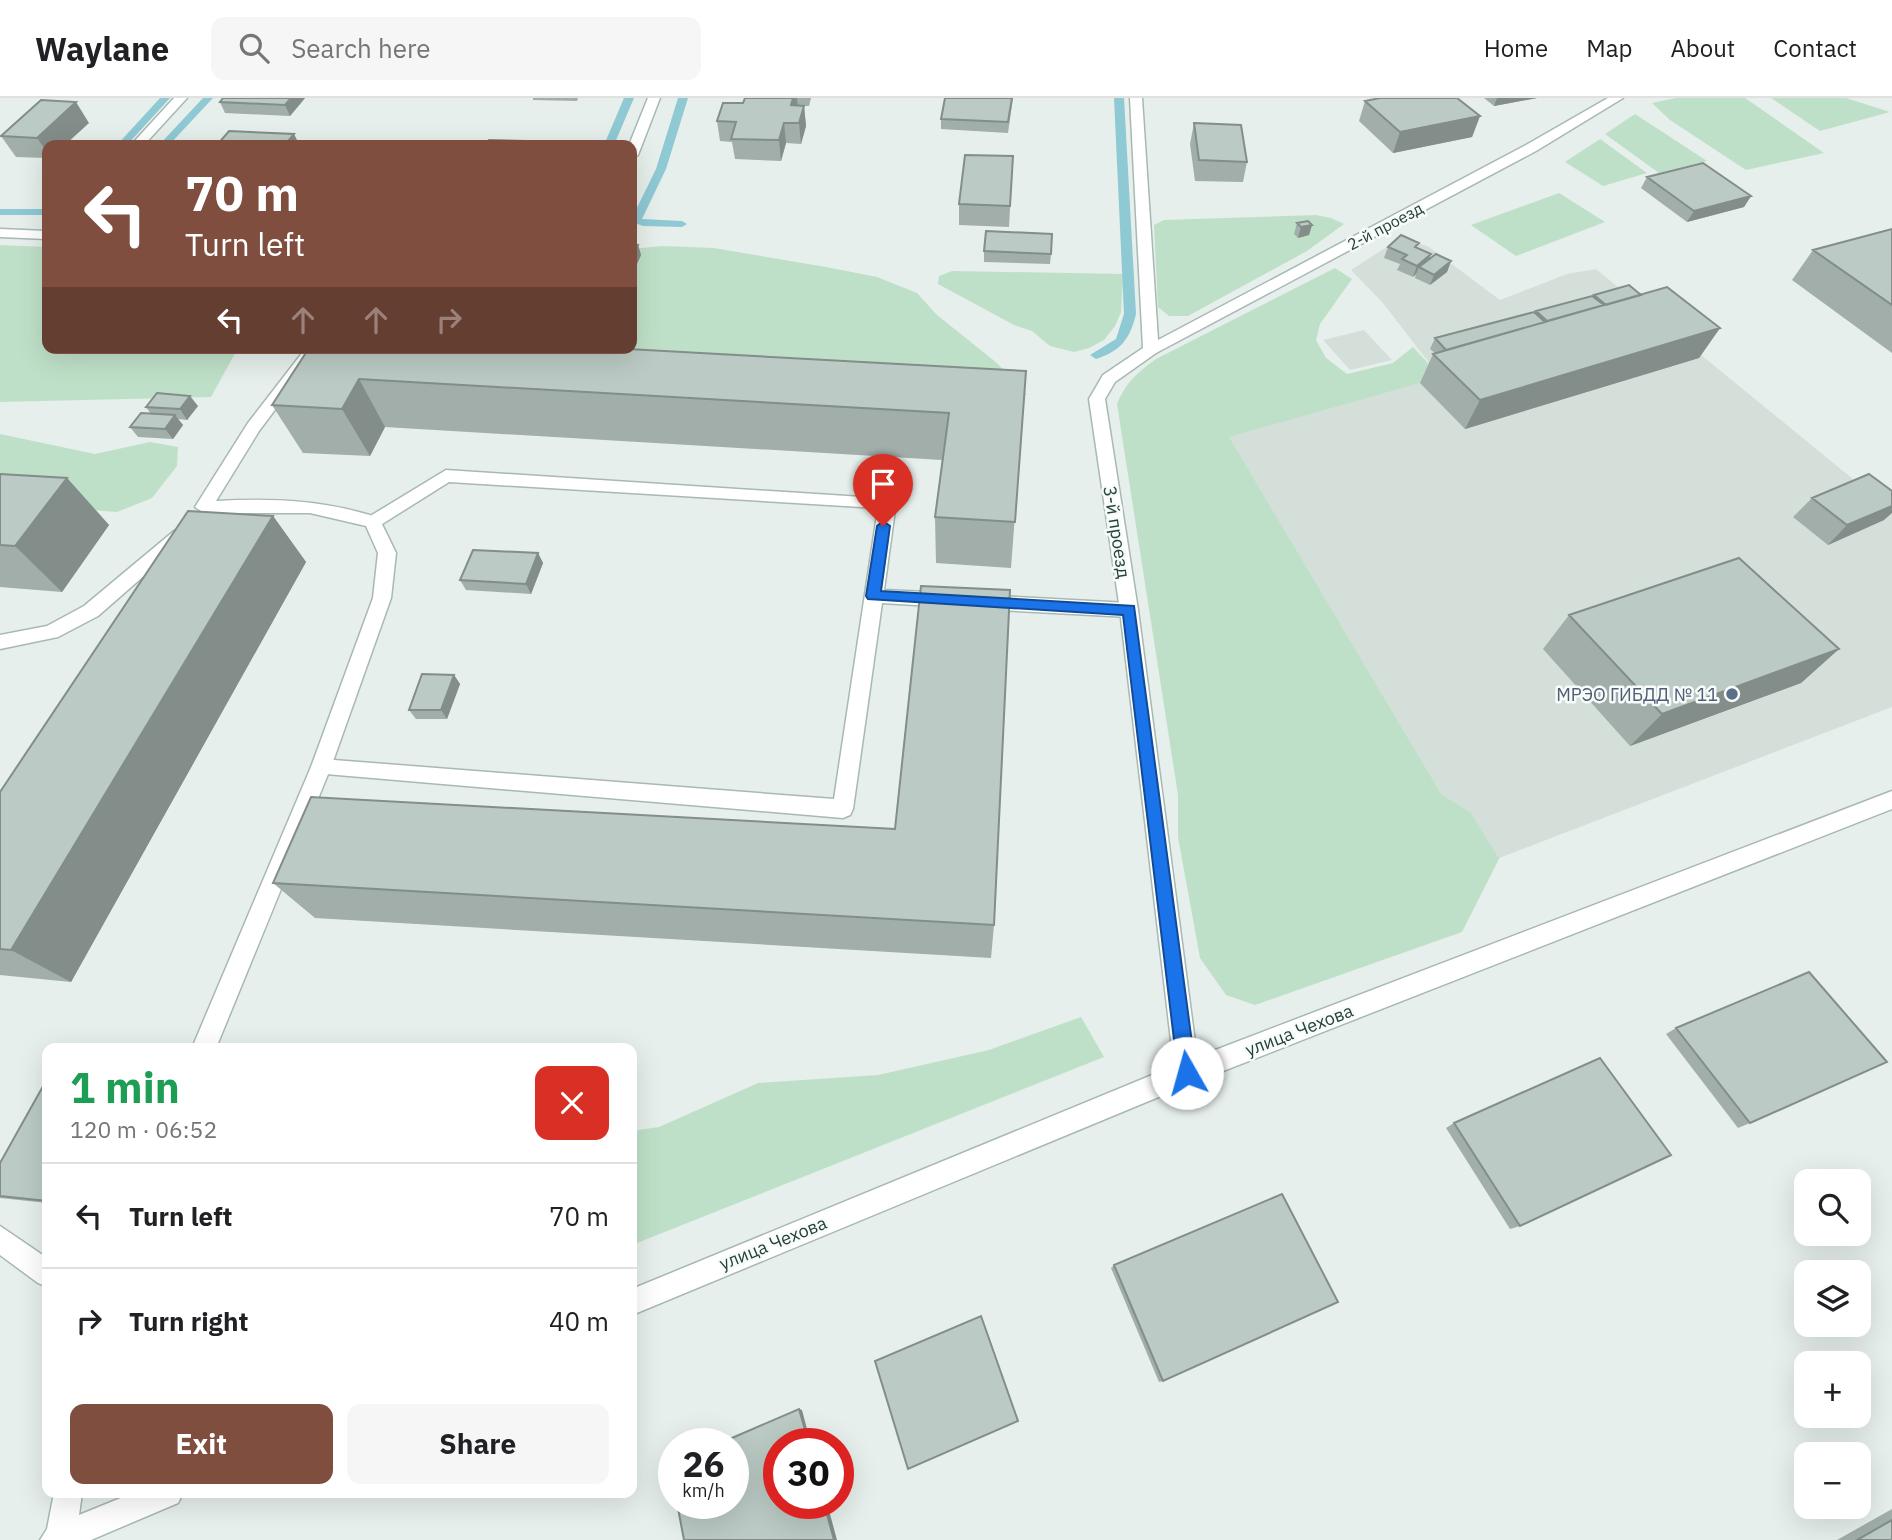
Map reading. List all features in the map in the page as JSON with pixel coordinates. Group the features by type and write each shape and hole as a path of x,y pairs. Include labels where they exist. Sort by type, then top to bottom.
{"street":[{"path":"142,140 181,98"},
{"path":"637,142 654,98"},
{"path":"1136,98 1151,350"},
{"name":"2-й проезд","path":"1151,350 1531,148 1617,98"},
{"path":"0,233 42,235"},
{"name":"3-й проезд","path":"1151,350 1109,379 1097,399 1129,610 1187,1073"},
{"path":"147,586 185,529 204,507 230,460 268,403 309,354"},
{"path":"321,767 843,809 887,503 446,475 373,522"},
{"path":"204,507 280,504 343,510 373,522 387,553 382,598 321,767 206,1043"},
{"path":"0,642 51,632 91,611 185,529"},
{"path":"873,596 1129,610"},
{"name":"улица Чехова","path":"637,1300 1187,1073 1892,800"},
{"path":"0,1239 42,1270"},
{"path":"57,1539 67,1498"},
{"path":"57,1539 156,1498"}],"shaded area":[{"path":"1402,237 1429,247 1500,300 1567,274 1596,269 1892,511 1892,707 1489,862 1442,795 1228,436 1440,377 1383,303 1351,270"},
{"path":"1364,330 1392,360 1350,370 1323,340"}],"green space":[{"path":"1676,98 1745,98 1824,153 1746,170 1670,120 1652,103"},
{"path":"1771,98 1846,98 1890,112 1820,131"},
{"path":"1635,114 1707,161 1659,173 1605,134"},
{"path":"1600,139 1647,173 1603,186 1565,162"},
{"path":"1559,193 1605,222 1516,256 1471,225"},
{"path":"1316,215 1344,224 1307,251 1188,316 1169,316 1158,307 1154,225 1164,220"},
{"path":"0,245 42,247 42,354 235,354 211,397 0,402"},
{"path":"662,246 714,248 877,277 917,293 937,315 997,363 1027,395 390,365 396,354 637,354 637,248"},
{"path":"1335,268 1352,279 1320,324 1316,340 1326,358 1347,374 1393,363 1413,347 1441,377 1229,437 1442,795 1471,813 1499,859 1462,932 1255,1005 1226,995 1200,958 1178,837 1178,795 1117,404 1133,379 1156,359"},
{"path":"952,271 1123,274 1121,312 1115,326 1104,340 1074,352 1050,346 1032,331 1014,325 938,284 939,276"},
{"path":"0,434 95,454 150,442 178,447 177,466 152,498 117,512 0,503"},
{"path":"1081,1017 1104,1057 637,1243 637,1130 659,1127 758,1083 878,1075 989,1050"}],"building":[{"path":"223,98 291,98 285,105 220,102"},
{"path":"745,98 793,98 791,105 804,106 799,123 784,123 779,140 731,139 736,122 717,121 723,103 743,103"},
{"path":"945,98 1012,98 1008,122 941,119"},
{"path":"1380,98 1457,98 1480,116 1400,132 1365,101"},
{"path":"41,100 76,102 37,138 1,136"},
{"path":"1194,123 1241,125 1247,162 1199,160"},
{"path":"229,131 294,134 289,140 221,140"},
{"path":"965,155 1013,156 1010,206 959,204"},
{"path":"1703,163 1751,196 1694,211 1647,177"},
{"path":"1308,221 1312,225 1301,227 1297,223"},
{"path":"1892,229 1892,305 1813,250"},
{"path":"986,231 1052,234 1051,254 984,251"},
{"path":"1401,235 1419,243 1415,247 1431,254 1417,266 1402,259 1407,255 1388,247"},
{"path":"1436,254 1451,261 1434,275 1419,267"},
{"path":"1629,285 1641,295 1606,305 1594,295"},
{"path":"1667,287 1720,328 1480,400 1433,354"},
{"path":"1592,296 1604,305 1547,321 1536,311"},
{"path":"1534,312 1545,322 1446,350 1435,338"},
{"path":"637,349 1026,371 1015,522 935,517 949,413 359,379 342,409 272,405 305,354 637,354"},
{"path":"157,393 190,396 180,409 146,407"},
{"path":"141,413 175,415 165,429 130,427"},
{"path":"0,474 67,478 15,546 0,545"},
{"path":"1869,474 1892,491 1892,506 1847,525 1812,498"},
{"path":"188,511 273,516 11,950 0,949 0,792"},
{"path":"473,550 538,553 526,584 460,580"},
{"path":"1739,558 1839,649 1662,714 1569,615"},
{"path":"921,586 1010,590 994,925 273,883 311,797 895,829"},
{"path":"422,674 454,675 441,710 409,710"},
{"path":"1809,972 1887,1062 1750,1123 1676,1028"},
{"path":"1600,1058 1671,1155 1520,1226 1454,1123"},
{"path":"42,1088 42,1200 0,1196 0,1163"},
{"path":"1282,1194 1338,1302 1163,1381 1114,1265"},
{"path":"981,1316 1018,1421 908,1469 875,1361"},
{"path":"799,1409 804,1428 763,1428 763,1519 828,1519 834,1540 684,1540 680,1519 749,1519 749,1431"},
{"path":"1892,1520 1892,1540 1857,1540"}],"waterway":[{"path":"127,140 165,98"},
{"path":"169,140 208,98"},
{"path":"611,140 629,98"},
{"path":"637,218 661,169 683,98"},
{"path":"1096,355 1120,341 1130,314 1119,98"},
{"path":"0,212 42,212"},
{"path":"637,220 682,224"}],"place":[{"name":"МРЭО ГИБДД № 11","path":"1732,694"}],"route":[{"path":"883,526 873,596 1129,610 1187,1073"}]}
